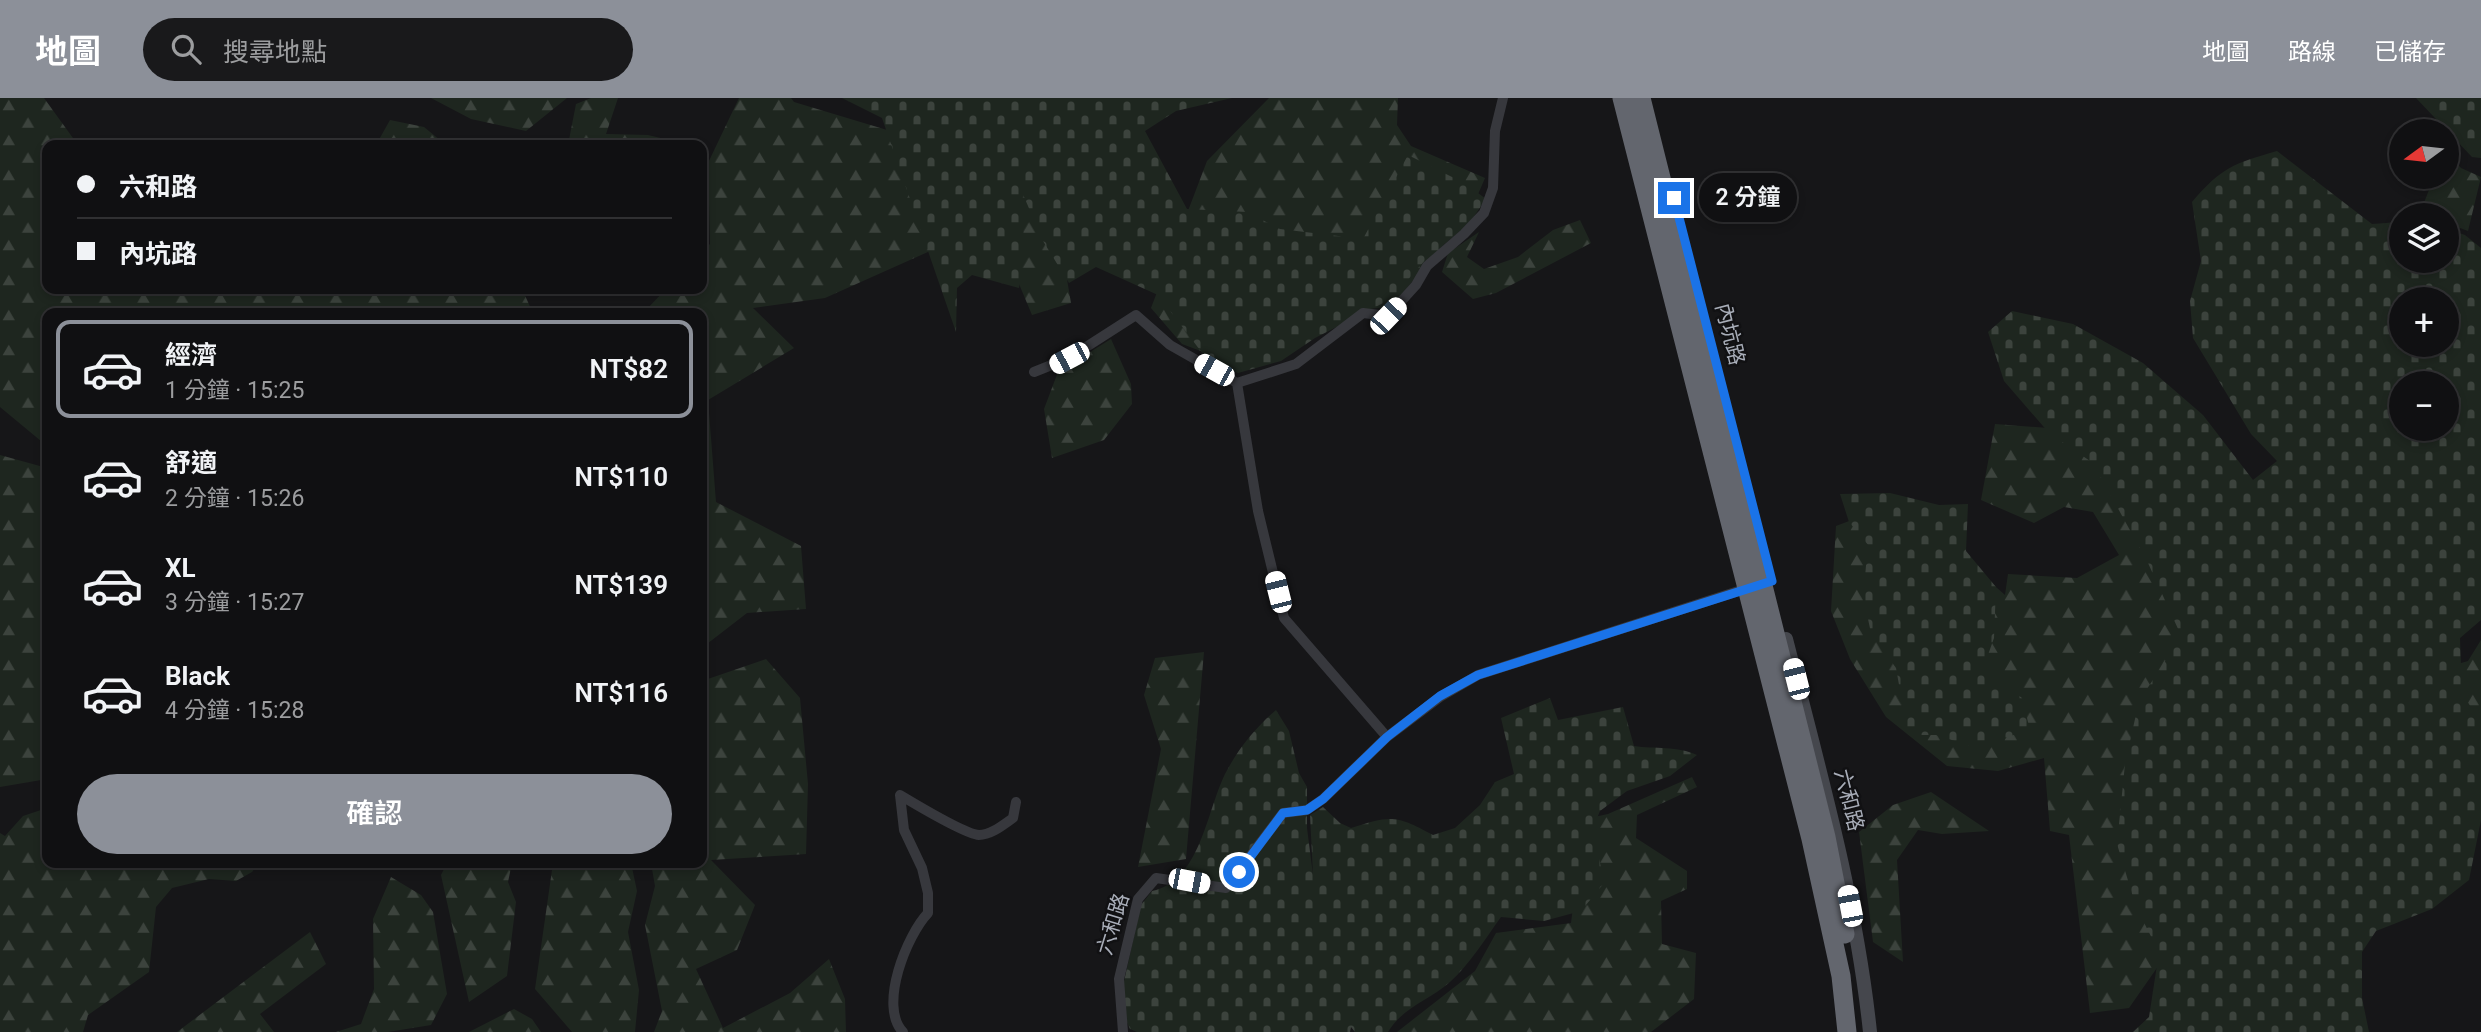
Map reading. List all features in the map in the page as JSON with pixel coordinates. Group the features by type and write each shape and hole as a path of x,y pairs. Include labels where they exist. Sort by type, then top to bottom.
{"highway":[{"path":"1622,98 1811,839 1841,976 1847,1032"},
{"path":"1641,98 1826,836 1853,975 1859,1032"}],"main road":[{"path":"1615,98 1804,841 1833,976 1838,1032"},
{"name":"內坑路","path":"1648,98 1772,581"},
{"name":"六和路","path":"1772,581 1837,836 1864,975 1870,1032"}],"street":[{"path":"1034,372 1069,358 1136,315 1170,345 1237,383 1296,364 1363,313 1388,316 1416,285 1427,265 1471,228 1484,213 1493,188 1495,131 1503,98"},
{"path":"1237,383 1258,511 1284,618 1387,737 1440,696 1478,675 1772,581"},
{"name":"六和路","path":"1123,1032 1119,979 1138,899 1156,878 1226,888 1283,813 1307,810 1323,799 1387,737"},
{"path":"903,1032 892,1016 893,1000 915,927 928,913 928,893 922,868 904,830 900,795 967,832 980,835 998,830 1013,818 1016,802"}],"green space":[{"path":"0,98 44,98 74,140 42,140 42,294 524,294 531,308 42,308 42,442 0,407"},
{"path":"431,98 567,98 526,131 471,119"},
{"path":"591,98 618,98 606,134 648,135 669,140 569,140 576,104"},
{"path":"739,98 791,98 794,102 907,136 948,243 825,298 753,308 794,348 708,400 716,502 801,546 806,609 747,613 707,644 707,308 648,308 661,294 707,294 707,247 710,244 708,163"},
{"path":"842,98 1232,98 1176,111 1145,131 1187,209 1247,212 1280,229 1363,239 1408,155 1466,184 1486,199 1468,225 1426,259 1391,299 1315,338 1281,361 1238,373 1206,358 1158,295 1096,267 1069,283 1043,241 1022,192 1024,255 1019,288 972,275 957,288 956,332 882,118"},
{"path":"1269,98 1398,98 1397,125 1411,146 1485,178 1470,213 1390,308 1347,309 1233,363 1182,344 1151,308 1207,161"},
{"path":"2416,98 2481,98 2481,158 2472,157 2459,143 2459,119 2436,119"},
{"path":"390,120 424,127 440,140 379,140"},
{"path":"2277,151 2372,224 2389,223 2389,273 2459,273 2459,233 2481,248 2481,620 2460,638 2462,693 2481,723 2481,820 2469,880 2432,909 2376,931 2362,952 2362,998 2369,1032 2133,1032 2149,1017 2159,952 2136,907 2117,844 2125,764 2139,701 2166,660 2179,631 2148,563 2093,463 2049,433 2004,381 1988,332 2012,311 2073,324 2143,363 2203,415 2253,480 2277,461 2251,434 2193,338 2190,301 2201,261 2192,202 2220,174 2239,164"},
{"path":"2459,166 2481,177 2468,231 2459,228 2459,203 2424,203 2429,189 2459,189"},
{"path":"1012,177 1055,208 1071,303 1032,315 1004,248"},
{"path":"1580,220 1591,243 1496,293 1473,299 1442,272 1448,253 1479,232 1467,257 1484,269 1518,257 1553,230"},
{"path":"1111,339 1131,384 1132,404 1104,440 1052,458 1044,409 1058,372"},
{"path":"1995,424 2088,431 2198,629 2168,952 2129,1008 2090,1013 2069,835 2050,831 2044,758 1998,771 1947,766 1886,717 1850,659 1831,611 1836,526 1873,512 1937,535 2005,595 2008,574 2077,578 2119,555 2093,512 2064,507 2034,523 1981,500"},
{"path":"0,455 42,467 42,780 0,787"},
{"path":"1890,493 1939,505 1968,504 1966,551 1996,587 1994,638 1983,669 2022,698 2030,730 1974,747 1936,735 1908,735 1896,668 1871,633 1862,591 1869,546 1849,522 1840,494"},
{"path":"2481,640 2481,809 2451,666 2468,661"},
{"path":"1204,652 1186,859 1138,867 1161,749 1144,695 1155,658"},
{"path":"766,659 800,698 808,784 806,854 711,860 755,905 737,950 696,969 723,1028 790,993 829,959 845,999 846,1032 654,1032 662,1011 645,925 655,886 652,868 707,868 707,679"},
{"path":"1550,698 1558,720 1623,707 1634,746 1674,749 1697,755 1670,776 1627,791 1600,811 1593,828 1604,883 1581,911 1544,921 1501,917 1457,975 1442,989 1401,1016 1388,1032 1355,1032 1351,1027 1350,1032 1137,1032 1130,1029 1119,1004 1141,905 1152,891 1168,885 1181,874 1191,860 1230,765 1248,739 1276,710 1289,731 1299,773 1307,787 1307,828 1313,875 1310,815 1323,807 1340,823 1351,828 1394,819 1433,835 1455,828 1480,805 1495,782 1514,774 1501,718"},
{"path":"1692,777 1697,787 1637,815 1636,838 1687,871 1687,889 1661,901 1662,944 1696,953 1694,999 1651,1032 1397,1032 1475,971 1496,933 1571,923 1578,868 1548,827 1608,814"},
{"path":"1931,792 1989,831 1942,834 1918,830 1897,860 1903,962 1873,942 1859,832 1893,805"},
{"path":"42,810 42,868 255,868 236,881 209,879 172,888 156,907 149,972 88,1015 83,1032 0,1032 0,833 5,836 23,816"},
{"path":"444,868 511,868 508,882 516,902 507,976 469,1002 441,875"},
{"path":"552,868 632,868 637,891 628,932 639,990 635,1032 572,1032 535,989"},
{"path":"391,877 421,895 433,912 447,994 431,1025 388,1032 336,1032 361,1024 374,989 373,919"},
{"path":"310,932 326,964 260,1014 274,1032 177,1032"},
{"path":"514,1009 532,1019 541,1032 469,1032"}],"route":[{"path":"1239,872 1283,813 1307,810 1323,799 1387,737 1433,701 1478,675 1772,581 1674,198"}]}
